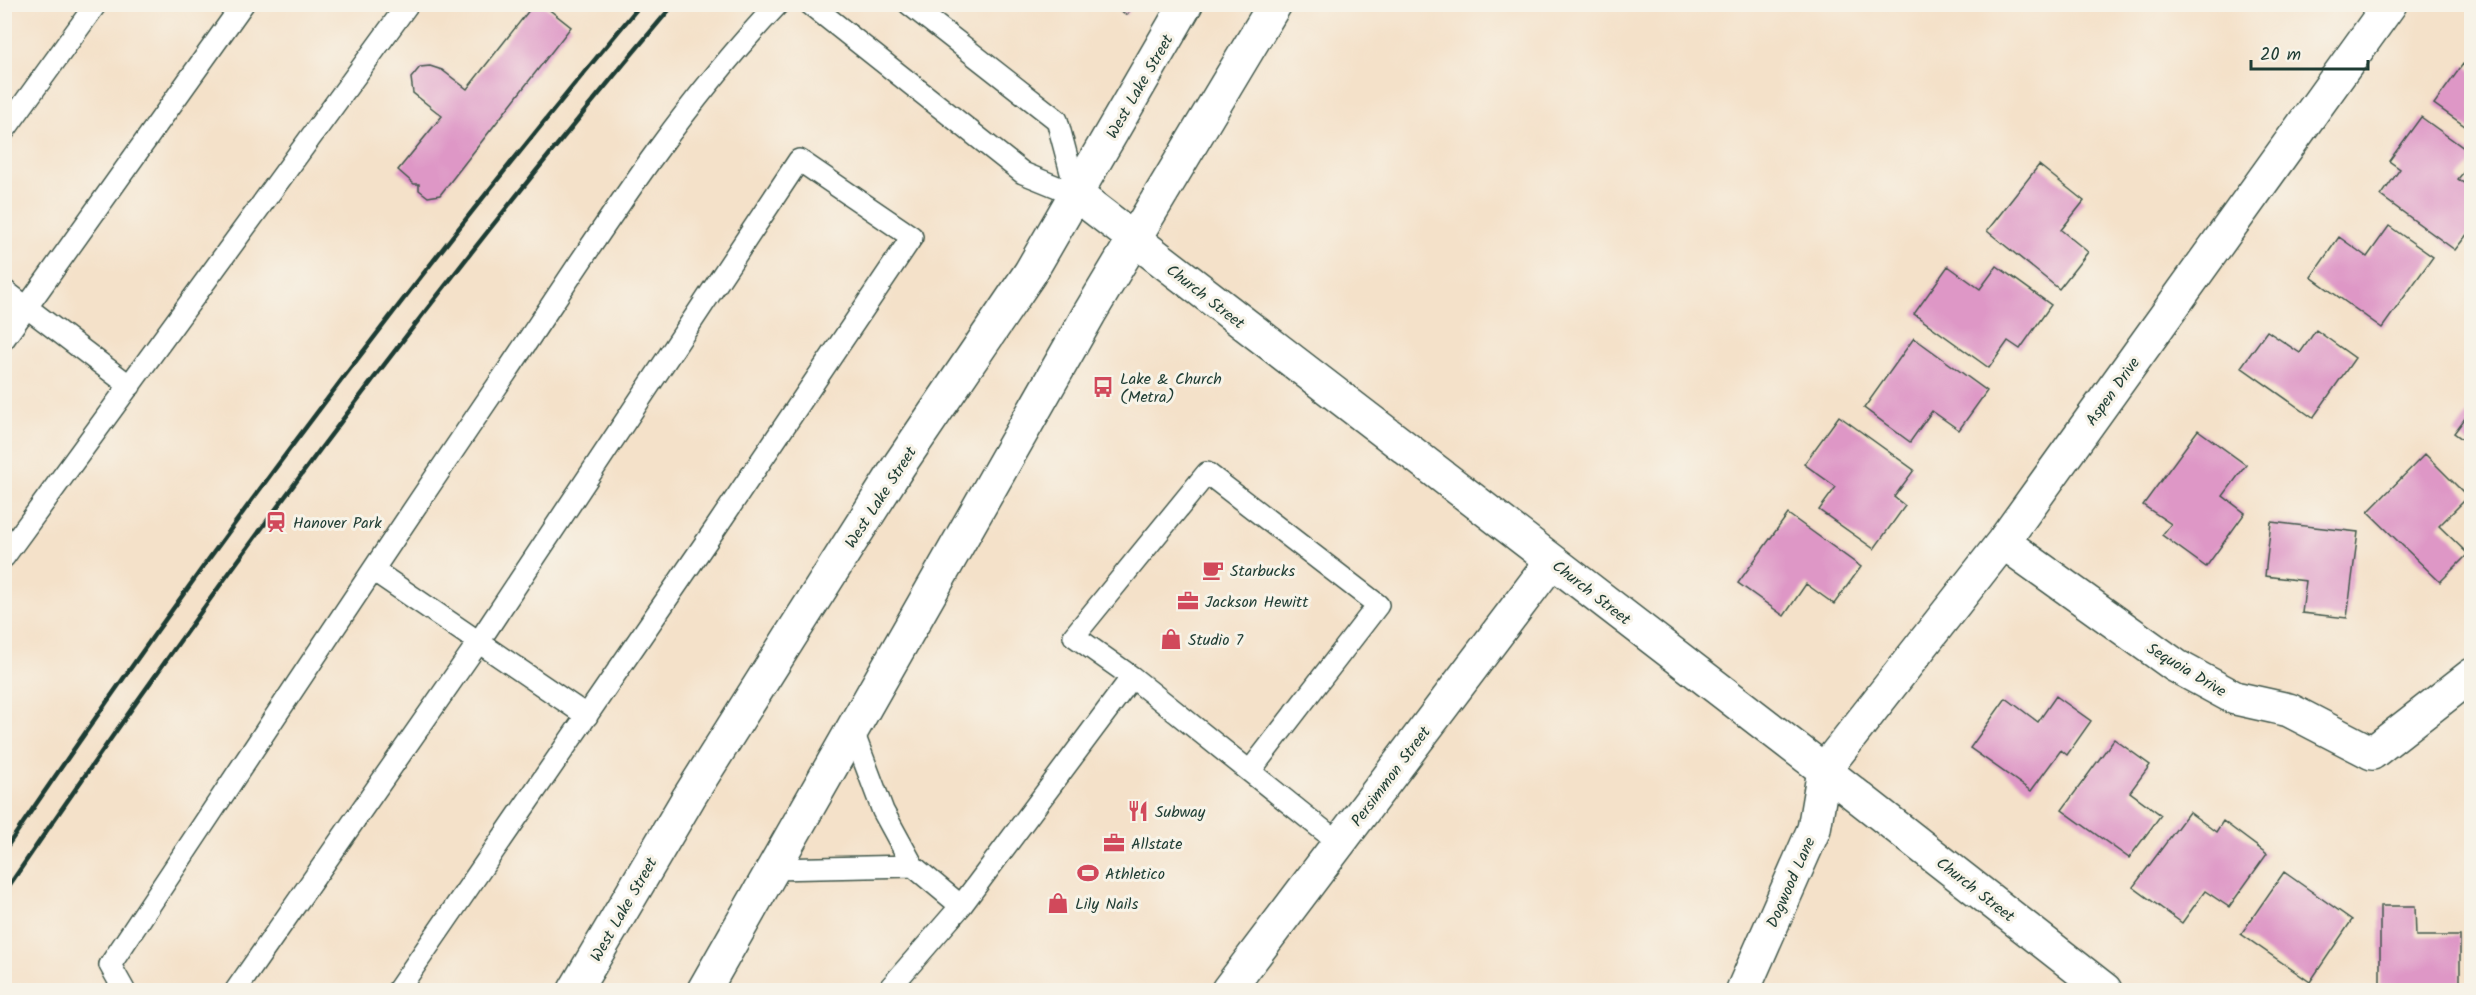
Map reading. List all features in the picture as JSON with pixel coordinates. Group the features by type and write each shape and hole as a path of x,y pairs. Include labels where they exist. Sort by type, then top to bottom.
{"main road":[{"name":"West Lake Street","path":"575,990 720,747 900,464 1030,273 1186,4"},
{"path":"704,990 1132,239 1275,4"},
{"name":"Aspen Drive","path":"1824,770 2003,542 2390,4"},
{"name":"Church Street","path":"1077,195 1824,770 2105,990"},
{"name":"Sequoia Drive","path":"2003,542 2176,666 2206,684 2235,698 2289,710 2372,753 2472,675"},
{"name":"Persimmon Street","path":"1228,990 1552,561"},
{"name":"Dogwood Lane","path":"1743,990 1814,830 1824,770"}],"lane":[{"path":"4,130 96,4"},
{"path":"4,339 243,4"},
{"path":"4,557 408,4"},
{"path":"124,990 110,965 373,570 651,160 741,44 778,4"},
{"path":"810,4 1023,173 1077,195"},
{"path":"909,4 1057,120 1077,195"},
{"path":"236,990 478,643 799,160 912,237 398,990"},
{"path":"4,290 130,386"},
{"path":"1250,771 1378,605 1207,473 1074,636 1132,677 1339,843"},
{"path":"373,570 586,716"},
{"path":"888,990 961,906 1132,677"},
{"path":"852,729 883,811 913,866 961,906"},
{"path":"773,869 913,866"}],"building":[{"path":"534,4 542,4 571,27 440,195 428,197 419,190 419,184 414,184 398,170 442,116 413,93 411,78 420,67 430,66 442,70 467,89"},
{"path":"1118,4 1133,4 1127,15 1116,8"},
{"path":"2463,64 2472,71 2472,131 2434,104"},
{"path":"2421,117 2472,154 2472,162 2458,179 2472,189 2472,228 2455,250 2381,196 2400,169 2389,161"},
{"path":"2039,165 2084,201 2061,230 2088,252 2059,289 1987,231"},
{"path":"2389,226 2433,257 2382,328 2311,277 2339,237 2367,257"},
{"path":"1948,266 1980,289 1997,266 2051,305 2020,349 2008,341 1989,368 1914,314"},
{"path":"2316,330 2355,358 2313,418 2241,367 2267,331 2300,353"},
{"path":"1914,338 1987,391 1959,430 1932,411 1910,442 1864,408"},
{"path":"2472,409 2472,446 2454,433"},
{"path":"1839,416 1914,470 1894,497 1905,506 1874,549 1819,510 1836,487 1804,464"},
{"path":"2198,430 2246,465 2223,496 2245,513 2206,567 2162,535 2171,524 2143,505"},
{"path":"2425,454 2468,497 2439,526 2468,554 2440,582 2368,512"},
{"path":"1788,514 1861,567 1834,604 1806,584 1784,616 1738,583"},
{"path":"2271,522 2358,532 2347,618 2302,613 2306,581 2265,576"},
{"path":"2056,696 2091,721 2067,755 2061,750 2031,791 1970,748 2006,698 2038,722"},
{"path":"2114,739 2150,765 2130,792 2161,815 2129,858 2062,810"},
{"path":"2189,812 2216,832 2223,821 2267,854 2229,907 2205,891 2182,923 2133,887"},
{"path":"2284,872 2352,920 2310,982 2241,934"},
{"path":"2380,906 2415,906 2416,936 2460,936 2460,990 2380,990"}],"railway":[{"path":"4,851 155,634 312,420 474,210 641,4"},
{"path":"4,893 163,664 327,440 497,219 674,4"}],"place":[{"name":"Lake & Church (Metra)","path":"1103,387"},
{"name":"Hanover Park","path":"276,522"},
{"name":"Starbucks","path":"1213,570"},
{"name":"Jackson Hewitt","path":"1188,601"},
{"name":"Studio 7","path":"1171,639"},
{"name":"Subway","path":"1138,811"},
{"name":"Allstate","path":"1114,843"},
{"name":"Athletico","path":"1088,873"},
{"name":"Lily Nails","path":"1058,903"}]}
